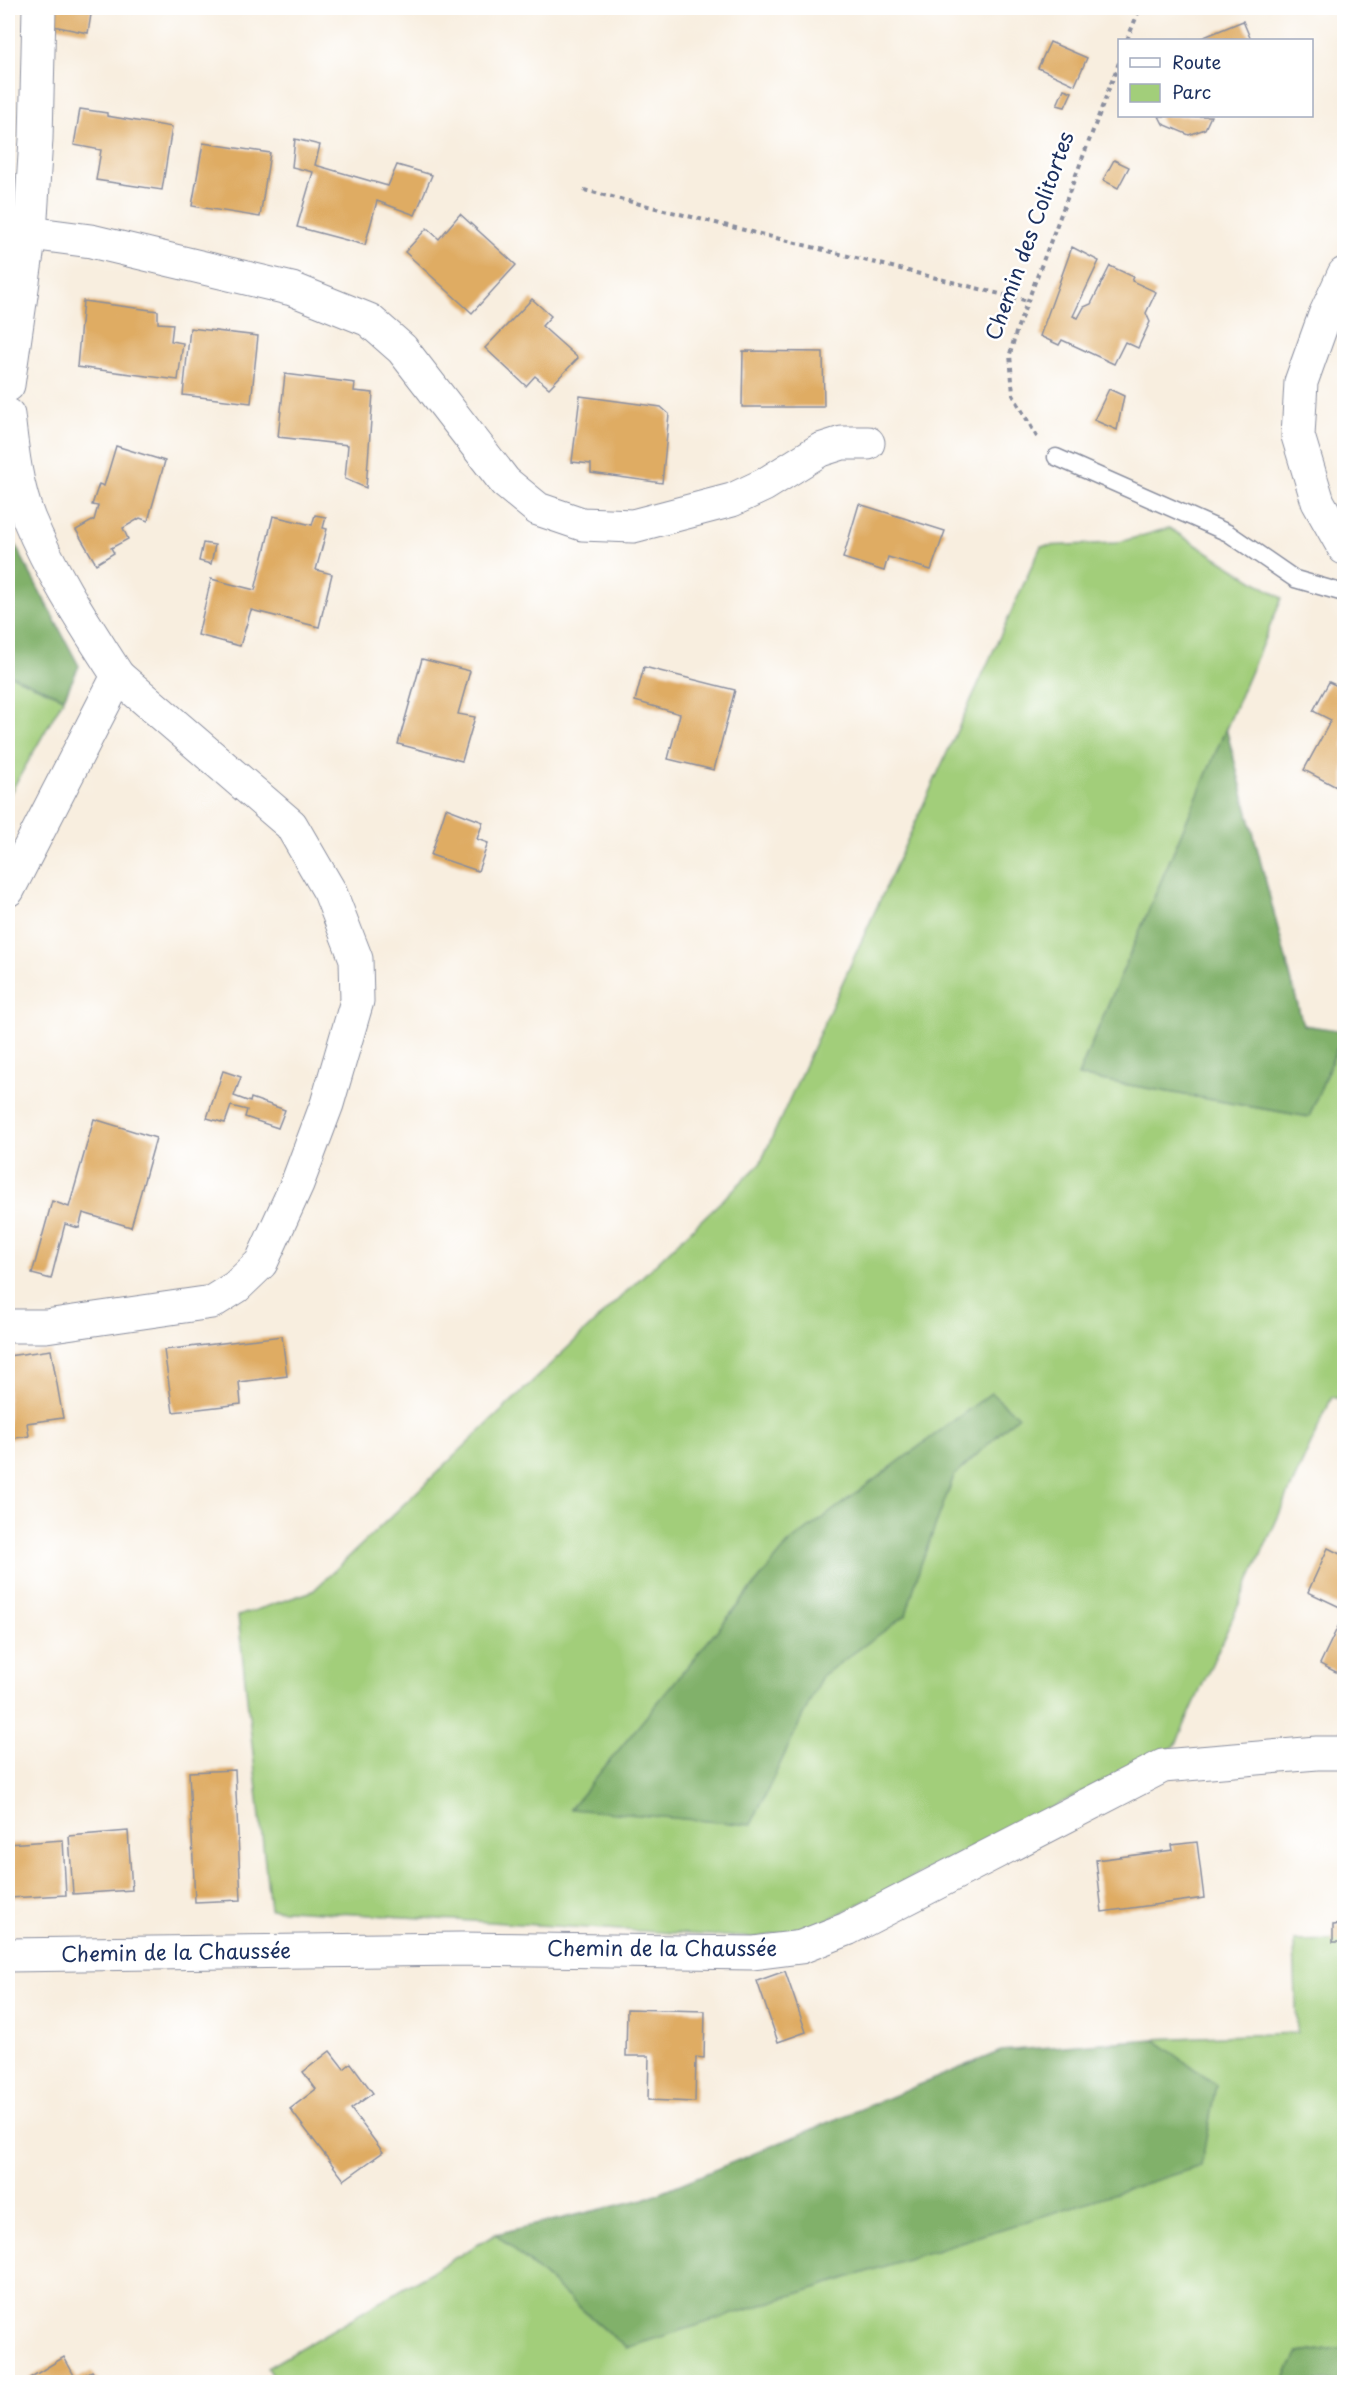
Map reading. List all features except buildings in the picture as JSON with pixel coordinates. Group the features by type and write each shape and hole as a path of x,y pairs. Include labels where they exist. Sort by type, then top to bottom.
{"street":[{"path":"8,385 30,233 36,139 39,8"},
{"path":"30,233 91,241 292,289 369,320 402,350 505,482 538,508 582,524 633,526 732,500 764,485 820,450 842,443 868,442"},
{"path":"1344,274 1325,315 1301,382 1298,436 1318,502 1344,548"},
{"path":"8,415 13,460 28,518 70,600 118,676 291,825 330,892 352,947 356,959 357,1001 327,1104 297,1184 261,1263 236,1287 212,1302 46,1326 8,1326"},
{"path":"8,890 118,676"},
{"name":"Chemin de la Chaussée","path":"8,1955 461,1949 753,1953 801,1947 847,1929 1163,1766 1317,1753 1344,1753"}],"lane":[{"path":"1056,457 1228,533 1295,579 1344,593"}],"path":[{"path":"1127,39 1140,8"},
{"name":"Chemin des Colitortes","path":"1056,457 1036,437 1013,395 1010,354 1118,63"},
{"path":"584,190 1028,301"}],"green space":[{"path":"1169,528 1282,598 1078,1076 1309,1117 1344,1031 1344,1400 1332,1397 1175,1746 817,1925 757,1938 270,1909 238,1616 313,1591 760,1164 1041,546 1116,543"},
{"path":"8,531 79,666 64,698 8,674"},
{"path":"8,674 64,698 8,797"},
{"path":"1226,728 1303,1025 1344,1031 1309,1117 1078,1076"},
{"path":"991,1393 1018,1416 954,1476 921,1564 906,1615 822,1676 751,1825 570,1809 789,1543"},
{"path":"1344,1940 1344,2347 1298,2353 1283,2382 276,2382 267,2368 496,2234 626,2348 1216,2085 1154,2039 1297,2033 1294,1941"},
{"path":"1154,2039 1216,2085 1201,2166 626,2348 496,2234 644,2199 1001,2051"},
{"path":"1344,2347 1344,2382 1283,2382 1298,2353"}]}
